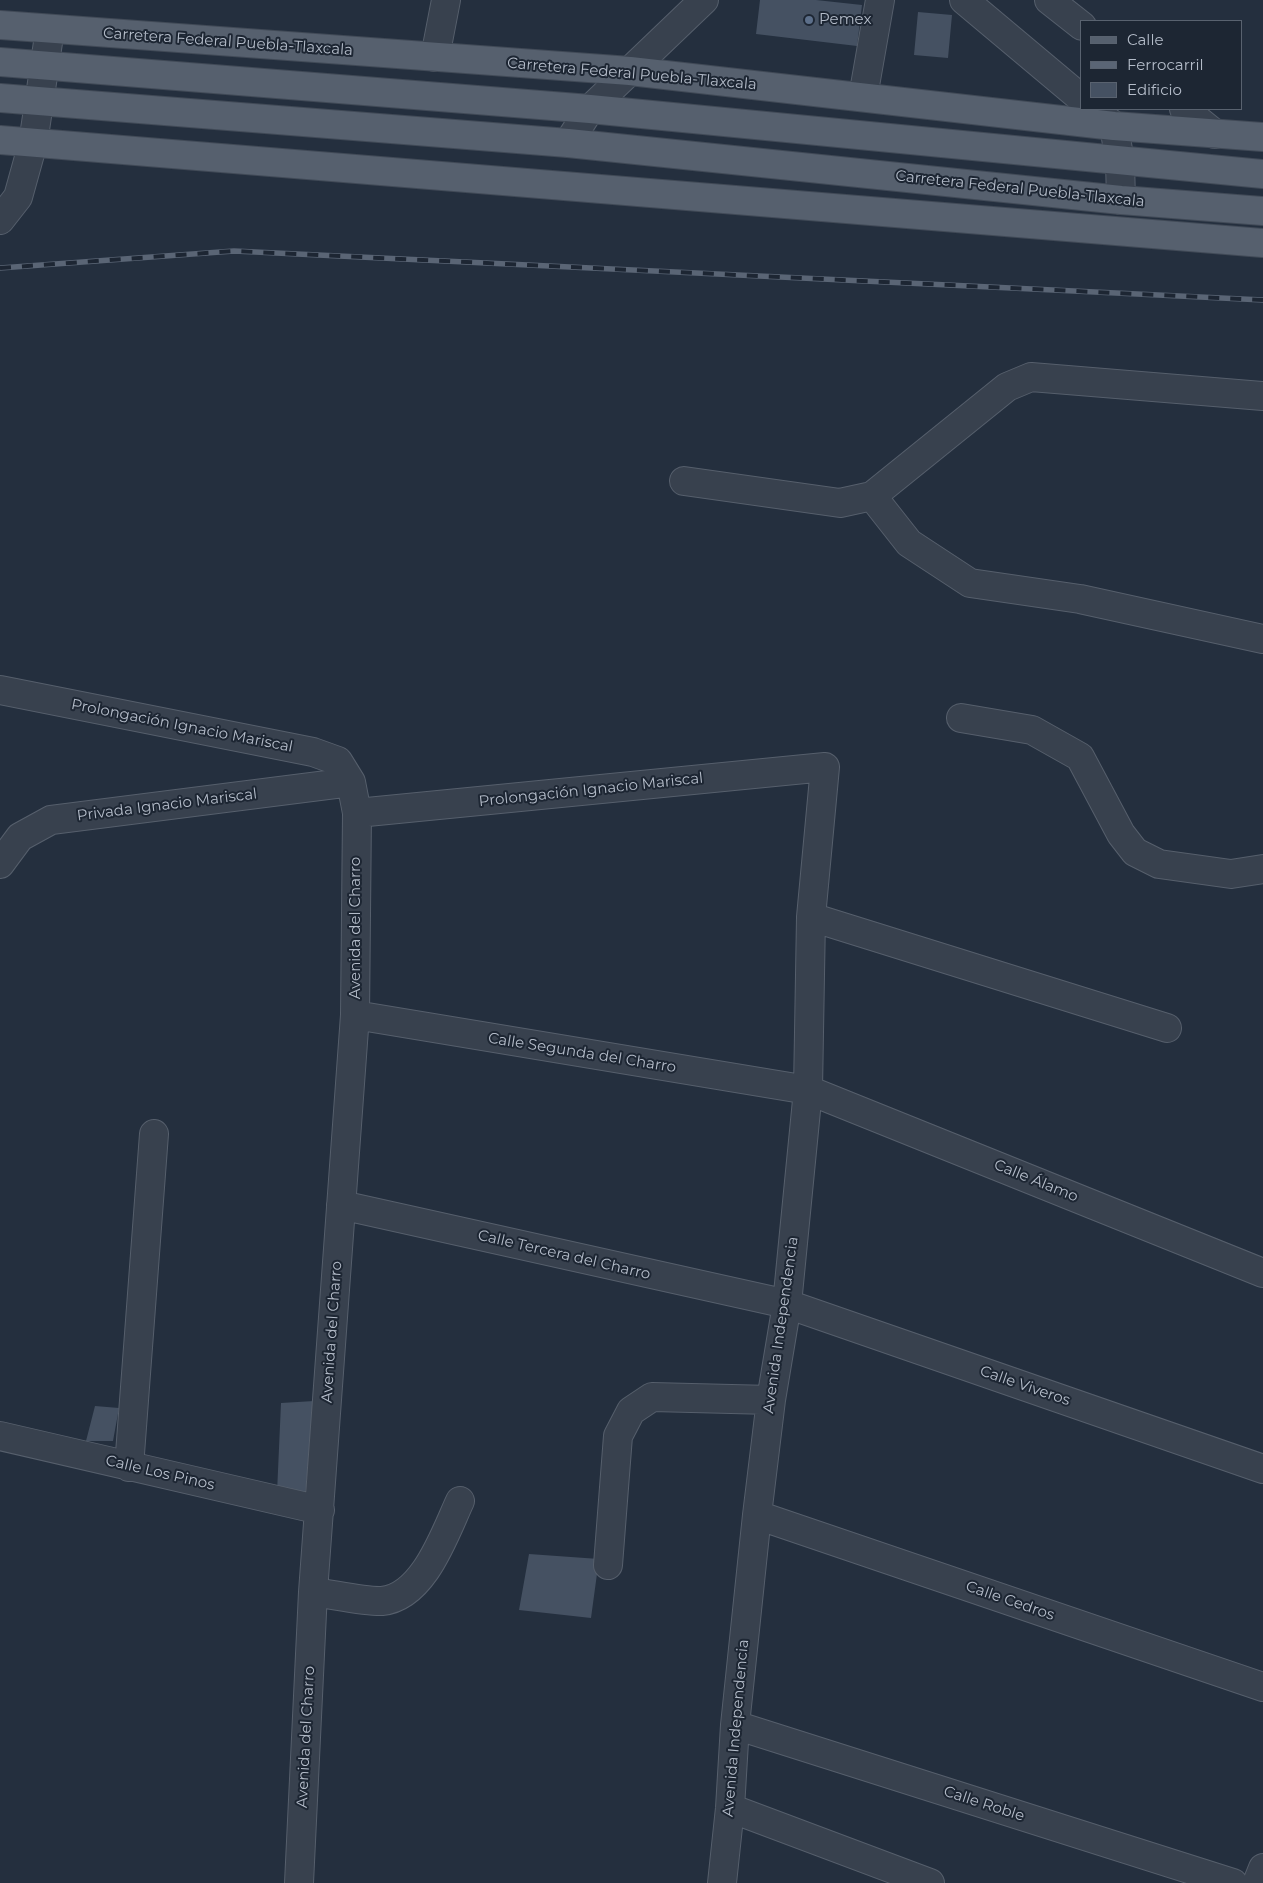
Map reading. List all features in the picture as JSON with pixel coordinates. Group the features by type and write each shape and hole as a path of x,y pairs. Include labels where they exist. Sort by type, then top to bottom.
{"main road":[{"name":"Carretera Federal Puebla-Tlaxcala","path":"0,25 630,71 863,97 1104,117 1215,134 1263,137"},
{"path":"0,62 590,109 1120,162 1263,174"},
{"name":"Carretera Federal Puebla-Tlaxcala","path":"0,98 568,143 1121,200 1263,212"},
{"path":"0,140 1263,243"}],"street":[{"path":"435,57 446,0"},
{"path":"568,143 590,109 704,0"},
{"path":"863,97 880,0"},
{"path":"964,0 1080,97"},
{"path":"1049,0 1080,24"},
{"path":"0,220 18,197 33,143 50,29"},
{"path":"1185,110 1215,134"},
{"path":"1104,117 1120,162 1121,200"},
{"path":"684,481 840,503 872,496 1007,387 1032,377 1263,396"},
{"path":"872,496 909,543 970,583 1080,599 1263,639"},
{"name":"Prolongación Ignacio Mariscal","path":"0,690 314,752 338,761 351,782"},
{"path":"961,718 1032,730 1080,756 1121,834 1135,852 1160,864 1231,874 1263,868"},
{"name":"Prolongación Ignacio Mariscal","path":"356,813 825,767"},
{"name":"Avenida Independencia","path":"722,1883 730,1808 735,1725 757,1515 771,1400 787,1304 808,1090 811,917 825,767"},
{"name":"Avenida del Charro","path":"299,1883 313,1592 355,1016 356,813 351,782"},
{"name":"Privada Ignacio Mariscal","path":"0,864 20,837 51,820 351,782"},
{"path":"811,917 1167,1028"},
{"name":"Calle Segunda del Charro","path":"355,1016 808,1090"},
{"name":"Calle Álamo","path":"808,1090 1263,1273"},
{"path":"129,1467 154,1134"},
{"name":"Calle Tercera del Charro","path":"341,1205 787,1304"},
{"name":"Calle Viveros","path":"787,1304 1263,1468"},
{"path":"608,1565 618,1436 631,1411 652,1397 771,1400"},
{"name":"Calle Los Pinos","path":"0,1436 320,1510"},
{"path":"313,1592 383,1601 405,1592 425,1573 460,1501"},
{"name":"Calle Cedros","path":"757,1515 1263,1687"},
{"name":"Calle Roble","path":"735,1725 1233,1883"},
{"path":"730,1808 930,1883"},
{"path":"1257,1883 1263,1868"}],"building":[{"name":"Pemex","path":"760,0 816,0 862,5 857,46 756,34"},
{"name":"Pemex","path":"918,12 952,15 948,58 914,55"},
{"path":"314,1401 305,1497 277,1493 281,1403"},
{"path":"95,1406 119,1408 113,1441 86,1441"},
{"path":"529,1554 599,1559 591,1618 519,1610"}],"railway":[{"path":"0,268 234,251 1263,300"}],"place":[{"name":"Pemex","path":"809,20"}]}
